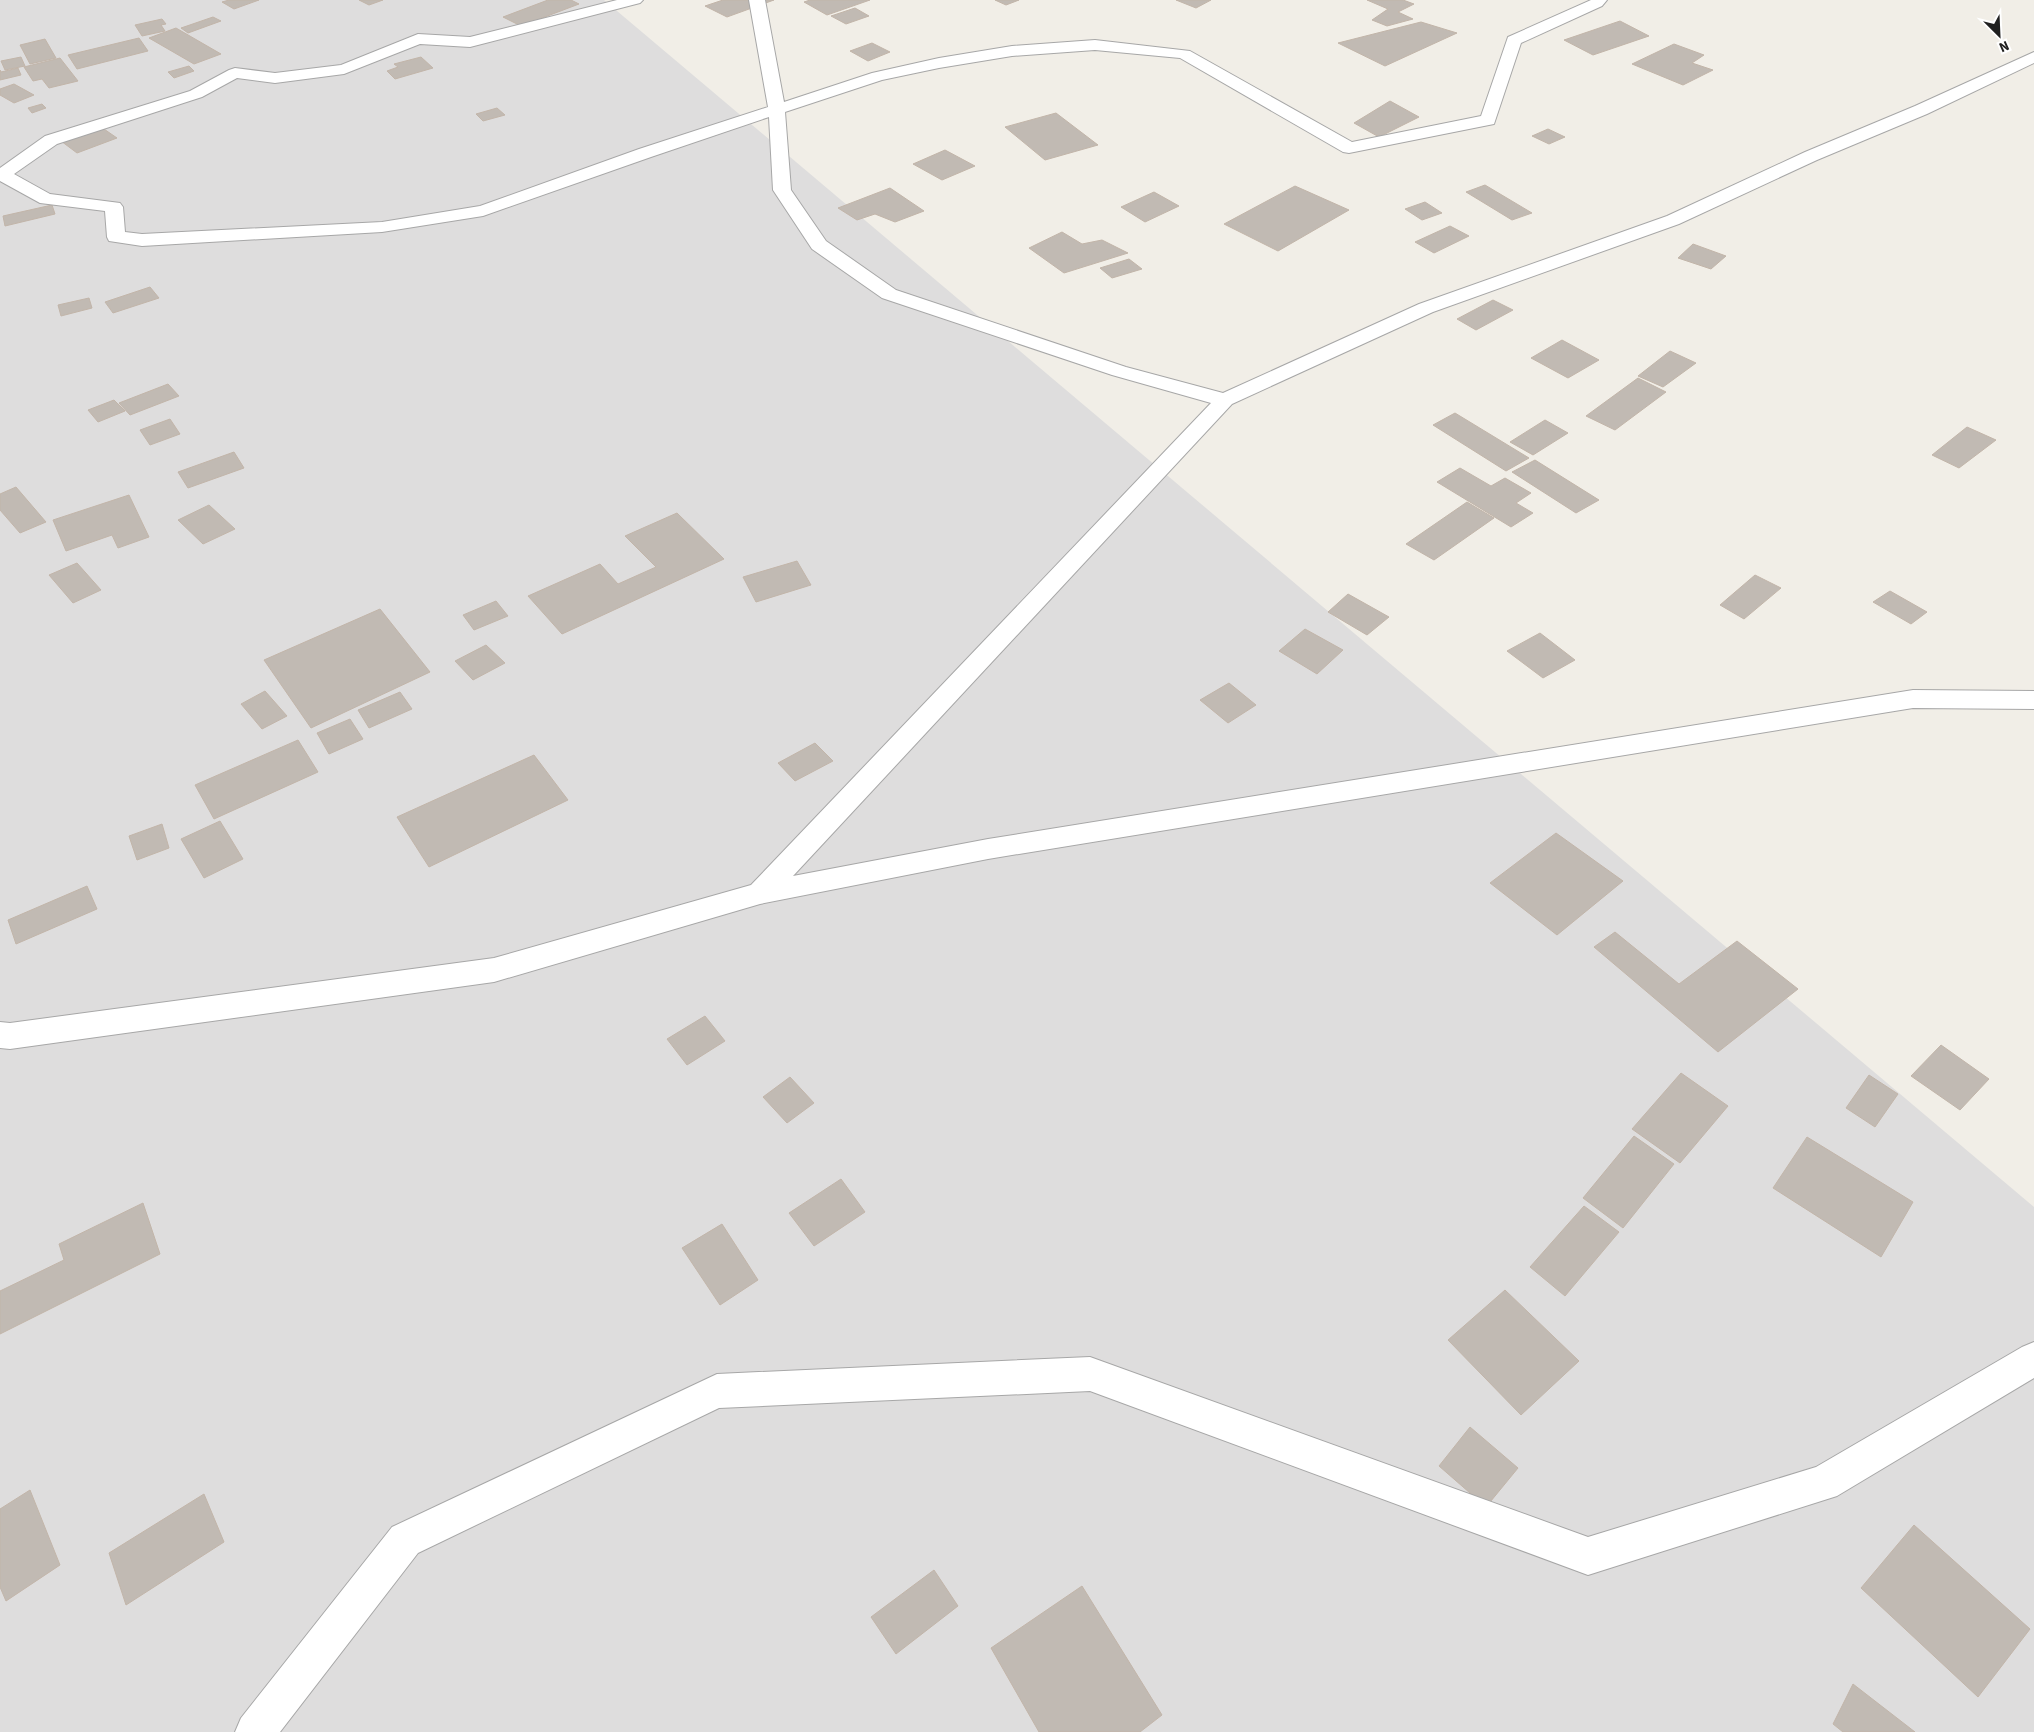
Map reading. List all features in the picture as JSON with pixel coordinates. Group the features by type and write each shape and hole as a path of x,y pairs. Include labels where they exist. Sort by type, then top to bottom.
{"street":[{"path":"635,0 470,42 418,39 344,69 275,78 235,74 196,94 51,140 1,175 46,199 114,207 116,237 142,240 382,227 483,211 646,153 878,76 939,63 1012,51 1096,45 1184,54 1349,148 1488,120 1514,40 1597,3 1599,0"},
{"path":"757,0 777,110 782,190 818,244 889,294 1119,371 1225,400"},
{"path":"760,893 1225,400 1426,308 1673,220 1811,156 1920,110 2034,57"},
{"path":"0,1035 10,1036 494,970 760,893 988,849 1913,699 2034,700"},
{"path":"255,1732 405,1540 717,1391 1090,1374 1588,1556 1824,1483 2034,1360"}],"shaded area":[{"path":"0,0 604,0 2034,1207 2034,1732 0,1732"}],"building":[{"path":"229,0 259,0 234,9 222,2"},
{"path":"359,0 383,0 369,5"},
{"path":"548,0 571,0 579,4 521,26 503,17"},
{"path":"723,0 774,0 727,17 705,6"},
{"path":"810,0 870,0 827,15 804,2"},
{"path":"995,0 1019,0 1006,5"},
{"path":"1176,0 1211,0 1196,8"},
{"path":"1367,0 1403,0 1414,4 1398,12 1413,19 1387,26 1372,20 1388,9"},
{"path":"855,8 869,16 846,24 831,16"},
{"path":"213,17 221,21 188,33 181,28"},
{"path":"162,19 166,24 161,25 165,31 142,36 135,25"},
{"path":"1620,21 1649,36 1593,55 1564,40"},
{"path":"1421,22 1457,33 1385,66 1338,43"},
{"path":"176,28 221,54 194,64 149,38"},
{"path":"139,38 148,51 77,69 68,55"},
{"path":"45,39 56,58 30,64 20,45"},
{"path":"872,43 890,52 868,61 850,51"},
{"path":"1674,44 1704,55 1692,63 1713,70 1683,85 1632,64"},
{"path":"21,57 25,66 5,70 1,61"},
{"path":"421,57 433,68 395,79 387,71 398,67 394,64"},
{"path":"60,58 78,81 49,88 42,79 33,81 24,67"},
{"path":"189,66 194,71 174,78 168,72"},
{"path":"18,68 21,75 0,80 0,70 1,72"},
{"path":"14,84 34,95 14,103 0,95 0,89"},
{"path":"1390,101 1419,117 1379,137 1354,123"},
{"path":"42,104 46,108 32,113 28,108"},
{"path":"497,108 505,115 483,121 476,114"},
{"path":"1056,113 1098,145 1045,160 1005,127"},
{"path":"101,127 117,138 77,153 61,141"},
{"path":"1548,129 1565,137 1549,144 1532,136"},
{"path":"945,150 975,166 942,180 913,164"},
{"path":"1485,185 1532,213 1512,220 1466,192"},
{"path":"1295,186 1349,210 1278,251 1224,224"},
{"path":"890,188 924,211 895,222 875,214 857,220 838,208"},
{"path":"1154,192 1179,206 1145,222 1121,207"},
{"path":"1425,202 1442,213 1422,220 1405,209"},
{"path":"52,205 55,214 5,226 3,216"},
{"path":"1450,226 1469,236 1434,253 1415,242"},
{"path":"1062,232 1082,244 1102,240 1128,253 1064,273 1029,248"},
{"path":"1693,244 1726,256 1711,269 1678,258"},
{"path":"1129,259 1142,269 1112,278 1100,268"},
{"path":"150,287 159,298 113,313 105,302"},
{"path":"89,298 92,308 61,316 58,305"},
{"path":"1493,300 1513,310 1476,330 1457,319"},
{"path":"1562,340 1599,360 1568,378 1531,358"},
{"path":"1670,351 1696,363 1663,387 1638,376"},
{"path":"1638,378 1666,392 1615,430 1586,416"},
{"path":"168,384 179,396 130,415 119,403"},
{"path":"114,400 125,411 98,422 88,410"},
{"path":"1455,413 1529,458 1506,471 1433,425"},
{"path":"170,419 180,434 150,445 140,430"},
{"path":"1545,420 1568,433 1533,455 1510,442"},
{"path":"1967,427 1996,440 1959,468 1932,455"},
{"path":"234,452 244,468 188,488 178,472"},
{"path":"1535,460 1599,500 1576,513 1512,472"},
{"path":"1460,468 1491,486 1505,478 1531,493 1516,503 1533,513 1511,527 1437,482"},
{"path":"16,487 46,522 20,533 0,510 0,494"},
{"path":"129,495 149,537 118,548 112,535 66,551 53,520"},
{"path":"1467,502 1494,518 1434,560 1406,544"},
{"path":"209,505 235,529 203,544 178,520"},
{"path":"677,513 724,559 562,634 528,596 600,564 618,584 656,567 625,536"},
{"path":"797,561 811,585 756,602 743,577"},
{"path":"77,563 101,590 73,603 49,575"},
{"path":"1755,575 1781,588 1744,619 1720,605"},
{"path":"1890,591 1927,612 1911,624 1873,602"},
{"path":"1348,594 1389,617 1367,635 1328,612"},
{"path":"496,601 508,616 474,630 463,615"},
{"path":"380,609 430,672 311,728 264,660"},
{"path":"1305,629 1343,650 1317,674 1279,651"},
{"path":"1540,633 1575,660 1543,678 1507,651"},
{"path":"486,645 505,663 473,680 455,661"},
{"path":"1229,683 1256,705 1228,723 1200,700"},
{"path":"265,691 287,716 262,729 241,704"},
{"path":"400,692 412,709 369,728 358,710"},
{"path":"350,719 363,739 329,754 317,733"},
{"path":"298,740 318,772 214,819 195,785"},
{"path":"815,743 833,761 795,781 778,763"},
{"path":"534,755 568,800 429,867 397,817"},
{"path":"220,821 243,859 204,878 181,839"},
{"path":"162,824 169,848 137,860 129,836"},
{"path":"1556,833 1623,881 1557,935 1490,883"},
{"path":"87,886 97,909 16,944 8,920"},
{"path":"1615,932 1679,984 1737,941 1798,989 1718,1052 1594,947"},
{"path":"705,1016 725,1041 687,1065 667,1039"},
{"path":"1941,1045 1989,1079 1960,1110 1911,1076"},
{"path":"1681,1073 1728,1106 1680,1163 1632,1129"},
{"path":"1869,1075 1898,1094 1875,1127 1846,1108"},
{"path":"790,1077 814,1103 787,1123 763,1097"},
{"path":"1634,1136 1674,1164 1623,1228 1583,1198"},
{"path":"1807,1137 1913,1202 1881,1257 1773,1188"},
{"path":"841,1179 865,1212 814,1246 789,1213"},
{"path":"143,1203 160,1254 0,1334 0,1291 64,1260 59,1244"},
{"path":"1584,1206 1619,1232 1565,1296 1530,1267"},
{"path":"722,1224 758,1280 720,1305 682,1248"},
{"path":"1505,1290 1579,1361 1521,1415 1448,1340"},
{"path":"1470,1427 1518,1468 1486,1507 1439,1466"},
{"path":"30,1490 60,1565 6,1601 0,1587 0,1509"},
{"path":"204,1494 224,1542 126,1605 109,1553"},
{"path":"1914,1525 2030,1629 1978,1697 1861,1588"},
{"path":"934,1570 958,1606 896,1654 871,1617"},
{"path":"1082,1586 1162,1715 1140,1732 1039,1732 991,1648"},
{"path":"1853,1684 1915,1732 1843,1732 1833,1724"}]}
